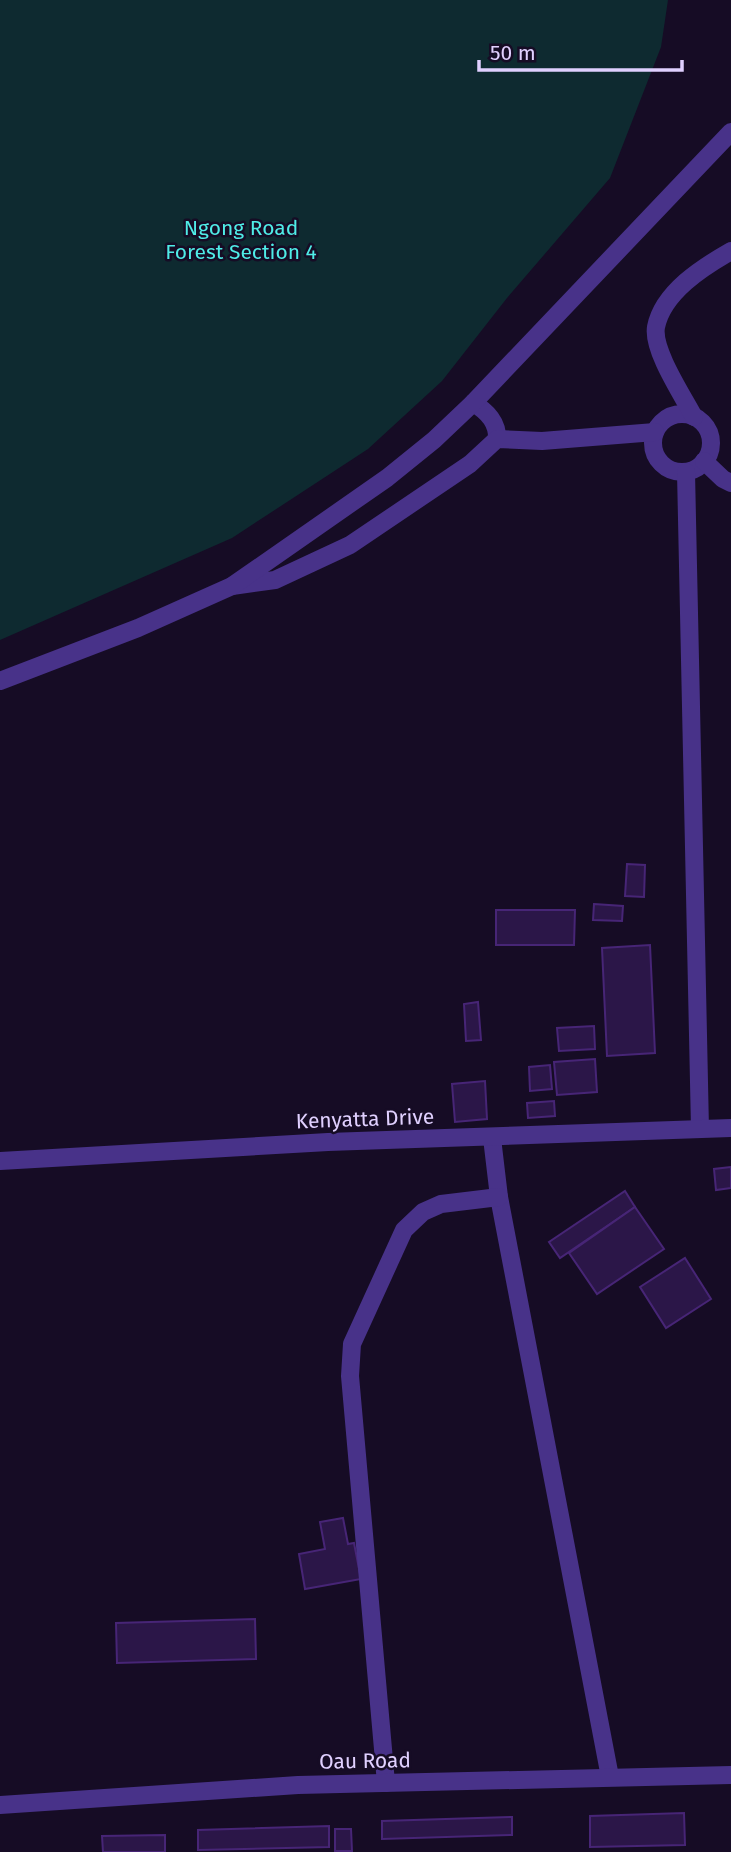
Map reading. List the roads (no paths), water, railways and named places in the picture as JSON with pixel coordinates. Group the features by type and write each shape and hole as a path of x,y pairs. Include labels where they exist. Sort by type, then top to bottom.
{"street":[{"path":"0,681 138,628 232,586 378,485 434,440 473,403 731,132"},
{"path":"694,416 679,414 665,420 655,432 654,447 659,461 671,470 686,472 704,461 709,455 711,440 706,426 694,416 662,355 656,328 669,302 688,279 731,251"},
{"path":"473,403 491,419 497,431 497,439"},
{"path":"232,586 275,580 350,545 470,464 497,439 542,441 655,432"},
{"path":"704,461 731,483"},
{"path":"686,472 700,1129"},
{"name":"Kenyatta Drive","path":"0,1161 328,1142 492,1139 731,1128"},
{"path":"492,1139 499,1197 610,1777"},
{"path":"386,1783 351,1390 352,1344 404,1230 422,1212 441,1203 499,1197"},
{"name":"Oau Road","path":"0,1805 298,1785 731,1775"}],"park label":[{"name":"Ngong Road Forest Section 4","path":"241,240"}]}
